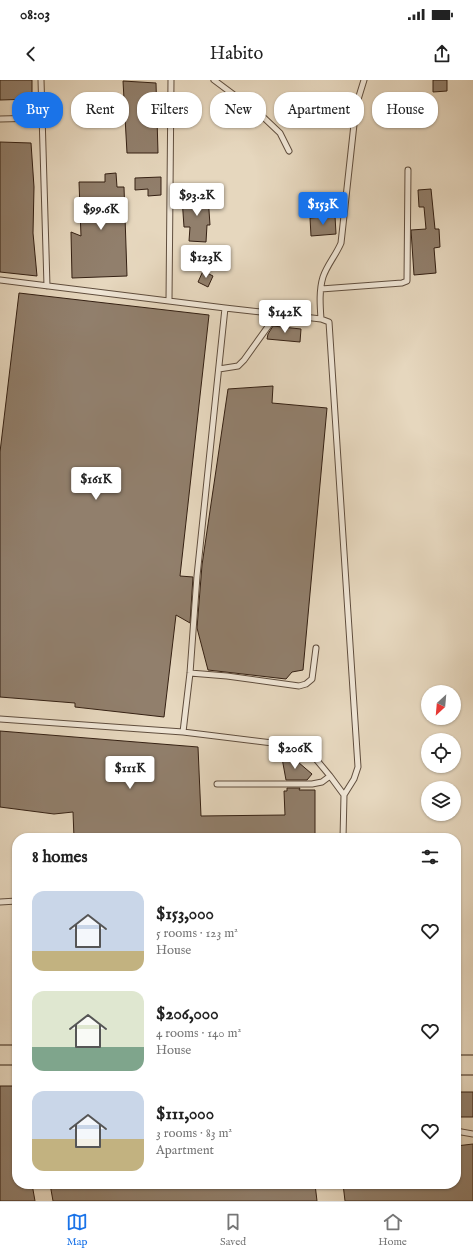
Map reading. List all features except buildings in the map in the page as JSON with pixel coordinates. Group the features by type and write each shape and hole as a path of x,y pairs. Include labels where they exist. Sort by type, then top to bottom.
{"highway":[{"path":"0,1055 12,1056"},
{"path":"461,1065 473,1065"}],"lane":[{"path":"41,80 41,92"},
{"path":"169,301 171,80"},
{"path":"214,80 261,115 280,133 289,150"},
{"path":"321,319 321,289 323,277 341,243 356,106 364,80"},
{"path":"0,119 12,119"},
{"path":"42,128 47,286"},
{"path":"321,289 402,283 407,281 408,170"},
{"path":"0,280 327,320 330,325 358,767 354,779 344,795 343,833"},
{"path":"183,732 190,673 197,576 226,308"},
{"path":"219,369 238,366 244,360 277,314"},
{"path":"190,673 227,676 299,686 306,684 312,679 316,648"},
{"path":"0,719 183,732 297,746 310,752 344,795"},
{"path":"217,784 312,784 322,782 330,776"},
{"path":"0,902 12,901"},
{"path":"461,1132 473,1134"}]}
